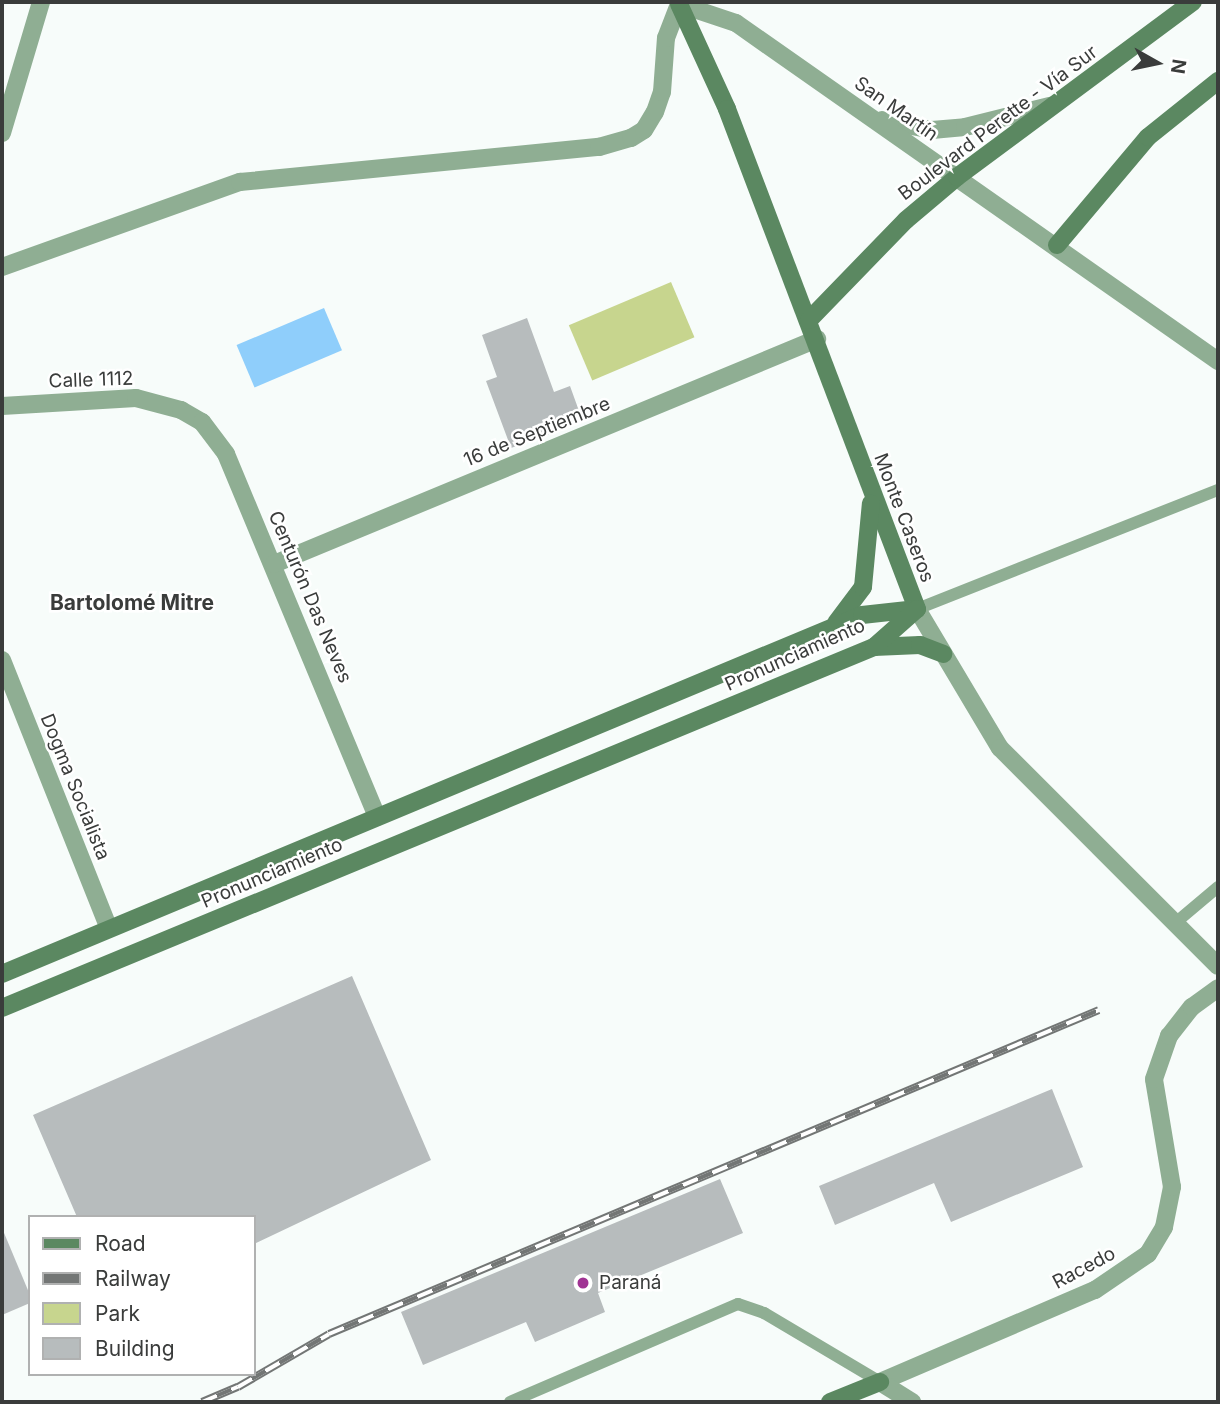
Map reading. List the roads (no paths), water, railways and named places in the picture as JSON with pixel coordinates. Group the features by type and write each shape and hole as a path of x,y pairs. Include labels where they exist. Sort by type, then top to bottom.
{"main road":[{"name":"Monte Caseros","path":"677,2 727,109 817,339 871,493 917,609"},
{"name":"Boulevard Perette - Vía Sur","path":"809,320 905,220 957,177 1193,2"},
{"path":"1057,246 1147,137 1218,81"},
{"path":"831,628 863,587 870,547 871,493"},
{"name":"Pronunciamiento","path":"2,974 862,615 917,609"},
{"name":"Pronunciamiento","path":"2,1008 874,647 917,609"},
{"path":"874,647 920,645 943,654"},
{"path":"830,1402 880,1382"}],"street":[{"path":"2,133 41,2"},
{"path":"2,267 240,182 599,147 631,138 644,130 655,112 662,92 666,38 677,2"},
{"name":"San Martín","path":"677,2 736,23 1218,361"},
{"path":"871,117 932,130 992,124 1053,105"},
{"name":"16 de Septiembre","path":"274,564 817,339"},
{"name":"Calle 1112","path":"2,406 136,398 181,410"},
{"name":"Centurón Das Neves","path":"181,410 202,422 226,454 377,817"},
{"name":"Monte Caseros","path":"917,609 1000,748 1174,925 1218,966"},
{"name":"Dogma Socialista","path":"2,660 109,929"},
{"name":"Racedo","path":"880,1382 1096,1290 1148,1254 1164,1227 1172,1188 1154,1079 1169,1036 1192,1007 1218,988"},
{"path":"880,1382 912,1402"}],"lane":[{"path":"917,609 1218,490"},
{"path":"1174,925 1218,887"},
{"path":"510,1402 738,1304 764,1313 880,1382"}],"water":[{"path":"324,308 342,350 255,387 237,345"}],"railway":[{"path":"202,1402 238,1387 329,1334 1099,1010"}],"place":[{"name":"Paraná","path":"583,1283"}],"district":[{"name":"Bartolomé Mitre","path":"132,603"}]}
